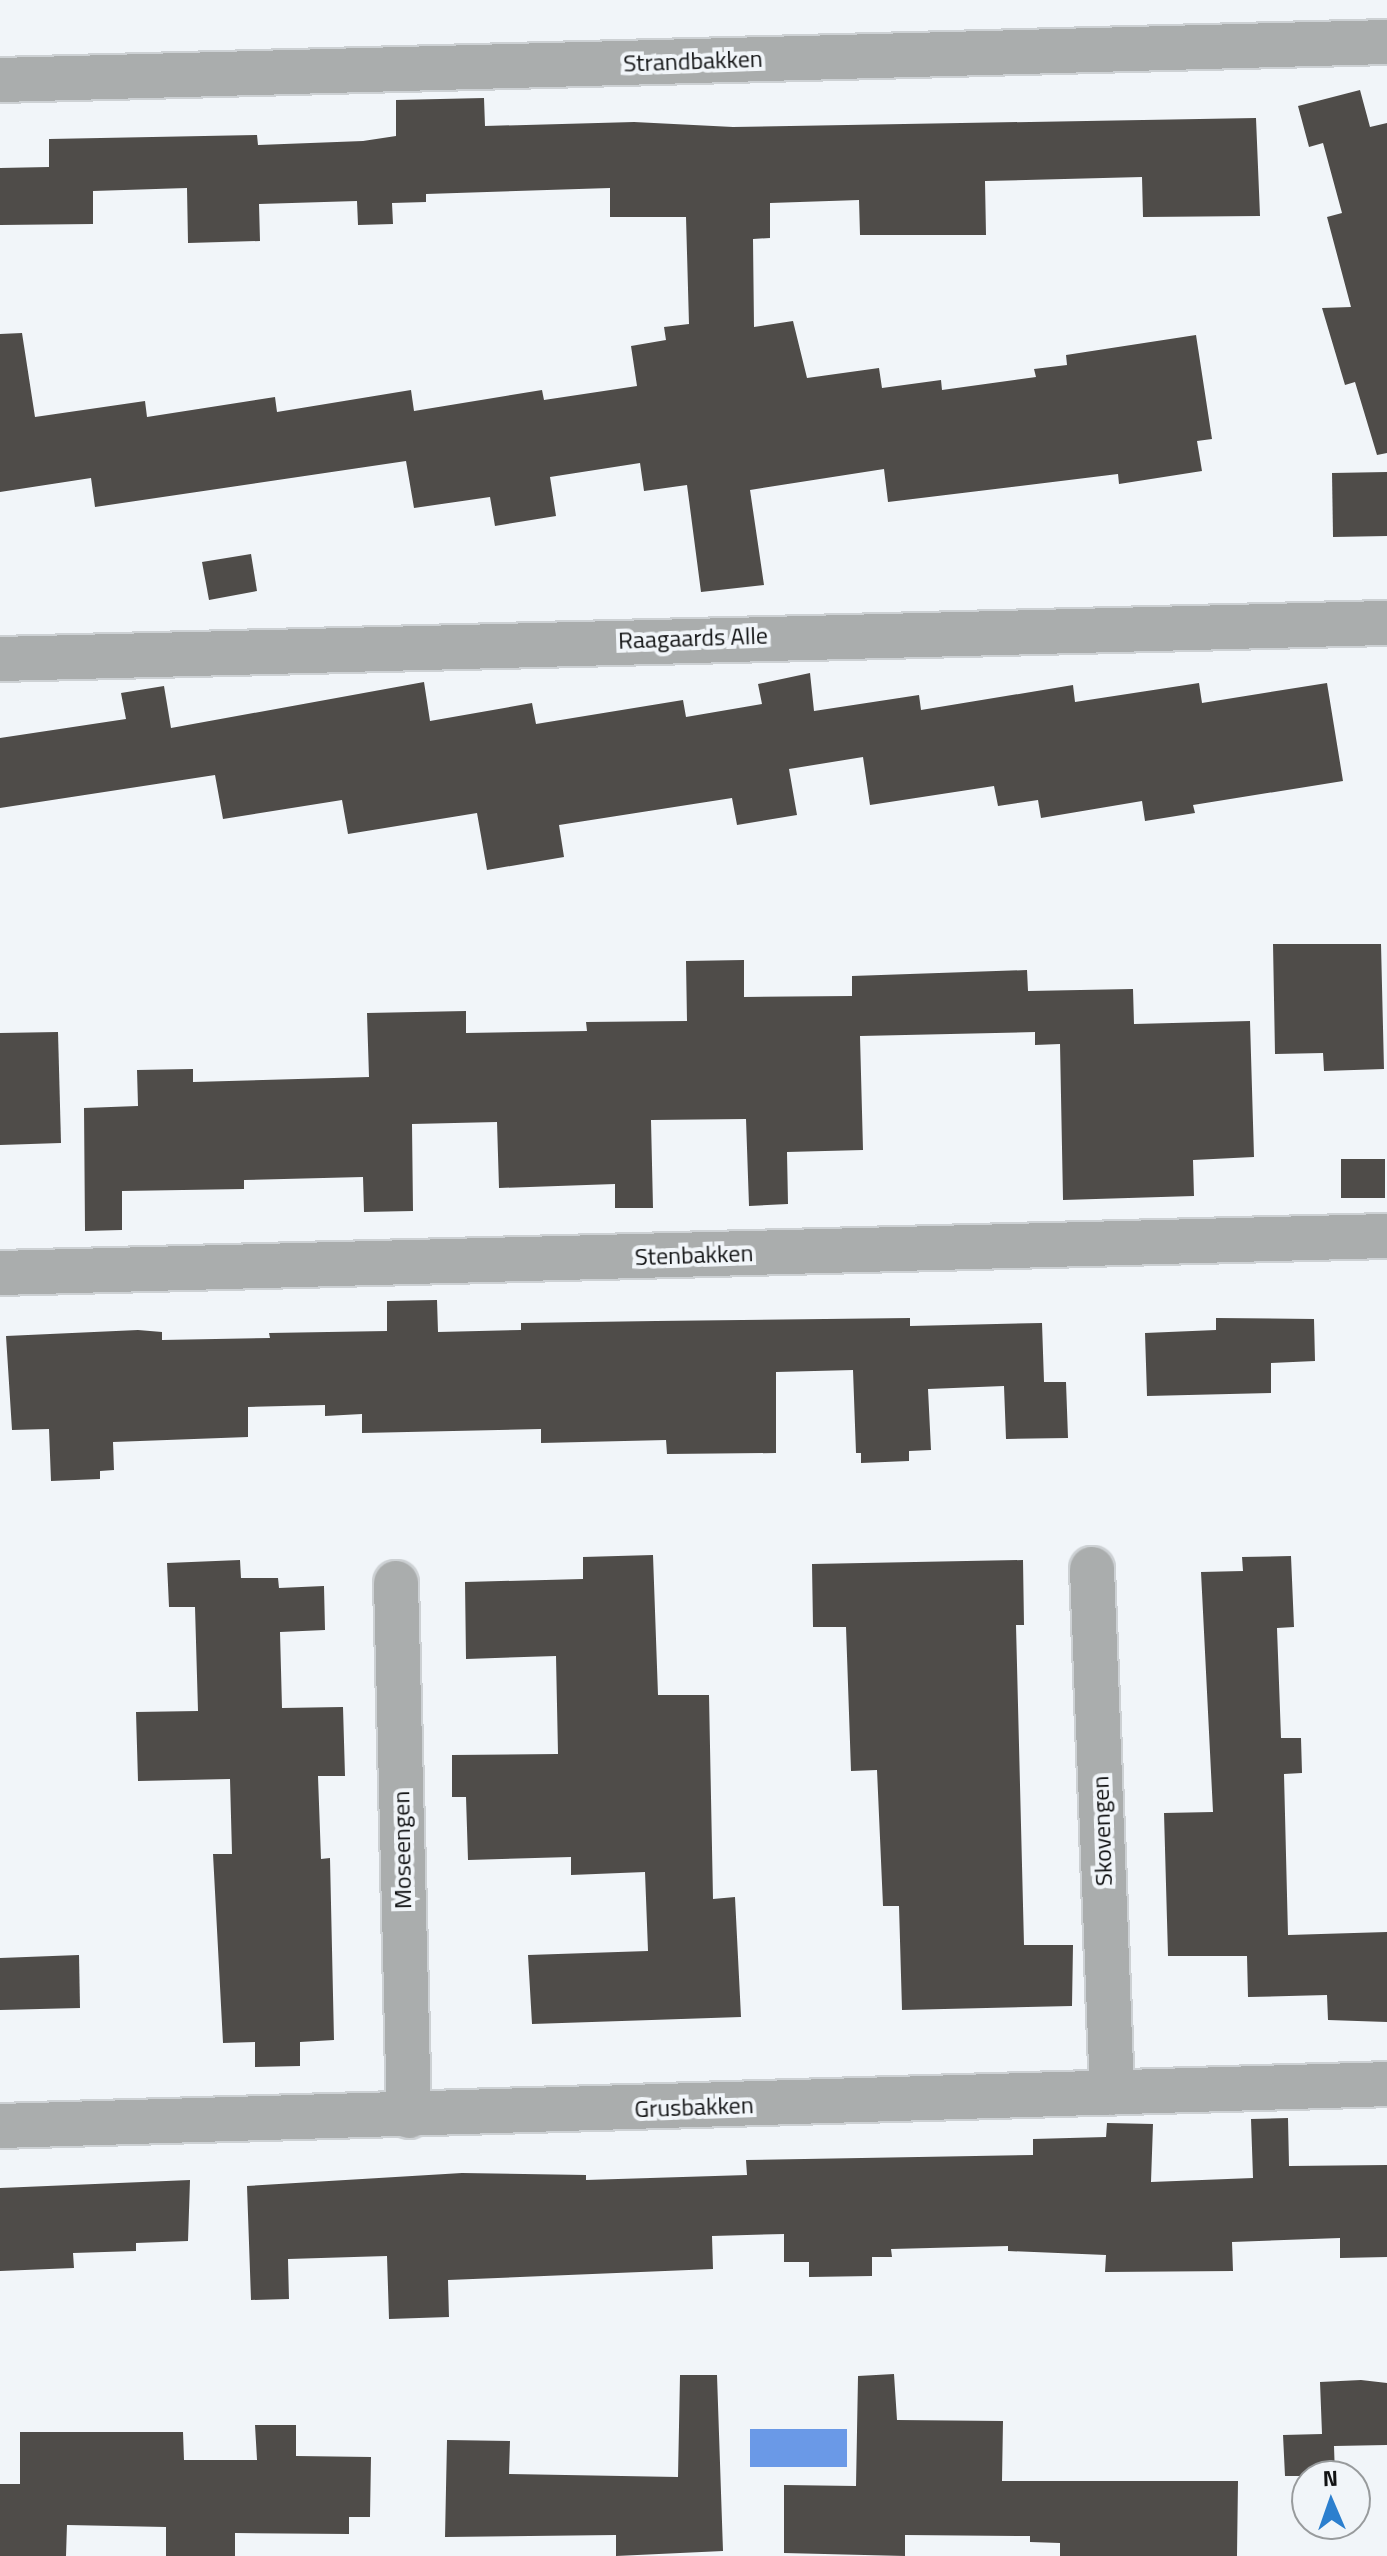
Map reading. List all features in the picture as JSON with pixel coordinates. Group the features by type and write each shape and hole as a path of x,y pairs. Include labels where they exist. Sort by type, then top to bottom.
{"street":[{"name":"Strandbakken","path":"0,80 1387,42"},
{"name":"Raagaards Alle","path":"0,659 1387,623"},
{"name":"Stenbakken","path":"0,1273 1387,1236"},
{"name":"Skovengen","path":"1092,1569 1112,2093"},
{"name":"Moseengen","path":"396,1583 409,2116"},
{"name":"Grusbakken","path":"0,2126 1387,2084"}],"water":[{"path":"750,2429 847,2429 847,2467 750,2467"}],"building":[{"path":"1360,90 1370,127 1387,123 1387,453 1377,455 1355,382 1345,385 1322,308 1351,307 1327,217 1342,213 1323,143 1309,147 1298,106"},
{"path":"484,98 485,126 634,122 733,127 1256,118 1260,216 1143,217 1142,177 985,181 986,235 860,235 859,200 770,203 770,238 753,239 754,327 793,321 807,378 879,368 882,388 941,380 942,390 1036,377 1034,369 1067,365 1066,355 1196,335 1212,439 1197,441 1202,471 1119,484 1118,474 888,502 884,469 750,490 764,585 701,592 687,485 644,491 640,463 550,477 556,516 495,526 490,497 414,508 406,461 95,507 91,478 0,492 0,334 22,333 35,417 145,401 147,417 275,397 277,412 411,390 414,411 542,390 544,400 637,386 631,346 666,340 664,327 689,324 686,217 610,217 610,188 426,194 426,202 392,203 393,224 358,225 357,201 259,204 260,241 188,243 187,188 93,191 93,224 0,225 0,168 49,167 49,139 257,135 258,145 363,141 396,136 396,100"},
{"path":"1387,472 1387,536 1333,537 1332,473"},
{"path":"251,554 257,591 209,600 202,562"},
{"path":"810,673 814,711 919,695 921,710 1073,685 1075,702 1199,683 1202,703 1327,683 1343,781 1193,805 1195,813 1145,821 1142,801 1041,818 1038,800 998,806 994,786 870,805 863,757 789,769 797,815 737,825 732,798 559,825 564,857 487,870 477,813 348,834 342,800 223,819 215,775 0,808 0,738 126,719 121,693 164,686 171,728 424,682 430,721 532,703 536,724 683,700 686,717 762,704 758,684"},
{"path":"1273,944 1381,944 1384,1069 1324,1071 1323,1053 1275,1054"},
{"path":"744,960 744,997 852,996 852,976 1027,970 1028,991 1133,989 1134,1024 1250,1021 1254,1157 1193,1160 1194,1196 1063,1200 1060,1044 1035,1045 1035,1032 860,1036 863,1150 787,1152 788,1204 749,1206 746,1119 651,1120 653,1208 615,1208 615,1184 499,1188 497,1122 412,1124 413,1211 364,1212 363,1177 244,1180 244,1189 122,1191 122,1230 85,1231 84,1108 138,1106 137,1070 193,1069 193,1082 369,1077 367,1013 466,1011 466,1033 587,1031 586,1022 687,1021 686,961"},
{"path":"58,1032 61,1143 0,1145 0,1033"},
{"path":"1341,1159 1385,1159 1385,1198 1341,1198"},
{"path":"437,1300 438,1332 521,1330 521,1323 910,1318 910,1326 1042,1323 1044,1382 1066,1382 1068,1438 1006,1439 1004,1386 928,1389 931,1450 909,1451 909,1461 861,1463 861,1453 856,1453 853,1370 776,1372 776,1453 667,1454 666,1440 541,1443 541,1429 362,1433 362,1414 325,1416 325,1405 248,1407 248,1437 113,1442 114,1470 100,1471 100,1479 51,1481 49,1429 12,1430 6,1336 138,1330 162,1332 162,1340 270,1338 269,1333 387,1331 387,1301"},
{"path":"1216,1318 1314,1319 1315,1361 1271,1363 1271,1393 1147,1396 1145,1333 1216,1330"},
{"path":"653,1555 658,1695 709,1695 713,1899 735,1897 741,2017 532,2024 528,1955 648,1951 645,1872 571,1875 571,1857 468,1860 466,1797 452,1797 452,1755 558,1754 556,1656 466,1659 465,1582 583,1579 583,1557"},
{"path":"1291,1556 1294,1627 1277,1628 1281,1738 1301,1738 1302,1773 1284,1774 1288,1935 1387,1932 1387,2022 1328,2020 1327,1995 1248,1997 1247,1956 1168,1956 1164,1813 1213,1812 1201,1572 1243,1571 1242,1557"},
{"path":"240,1560 241,1578 278,1578 279,1588 324,1586 325,1630 280,1632 282,1708 343,1707 345,1776 318,1776 321,1859 330,1858 334,2040 300,2042 300,2066 255,2067 255,2042 223,2043 213,1854 232,1854 230,1779 138,1781 136,1712 198,1711 195,1607 169,1607 167,1563"},
{"path":"1023,1560 1024,1625 1016,1625 1024,1945 1073,1945 1072,2006 902,2010 899,1906 883,1906 877,1770 851,1771 846,1627 813,1627 812,1564"},
{"path":"79,1955 80,2008 0,2010 0,1958"},
{"path":"1288,2118 1289,2166 1387,2165 1387,2257 1340,2258 1340,2238 1232,2242 1233,2271 1105,2272 1106,2255 1008,2251 1008,2246 891,2249 892,2257 872,2257 872,2276 809,2277 809,2262 784,2262 784,2234 712,2236 713,2269 448,2280 449,2317 389,2319 387,2256 288,2259 289,2299 251,2300 247,2186 462,2173 586,2175 586,2180 747,2175 746,2160 1033,2155 1033,2139 1106,2137 1107,2123 1153,2124 1151,2182 1253,2178 1251,2119"},
{"path":"190,2180 188,2241 136,2243 136,2251 73,2253 74,2268 0,2271 0,2188"},
{"path":"894,2374 897,2420 1003,2421 1002,2481 1238,2481 1237,2556 1060,2556 1060,2543 1030,2542 1030,2536 905,2535 905,2556 784,2553 784,2485 856,2486 858,2376"},
{"path":"680,2375 717,2375 723,2551 616,2556 616,2535 445,2537 447,2440 510,2441 509,2474 678,2477"},
{"path":"1361,2380 1387,2383 1387,2445 1334,2446 1334,2460 1291,2460 1291,2476 1285,2476 1283,2435 1322,2434 1320,2382"},
{"path":"255,2425 296,2425 296,2456 371,2457 370,2517 349,2517 349,2534 235,2533 235,2556 166,2556 166,2527 67,2525 66,2556 0,2556 0,2484 20,2484 20,2432 183,2432 184,2460 257,2460"}]}
